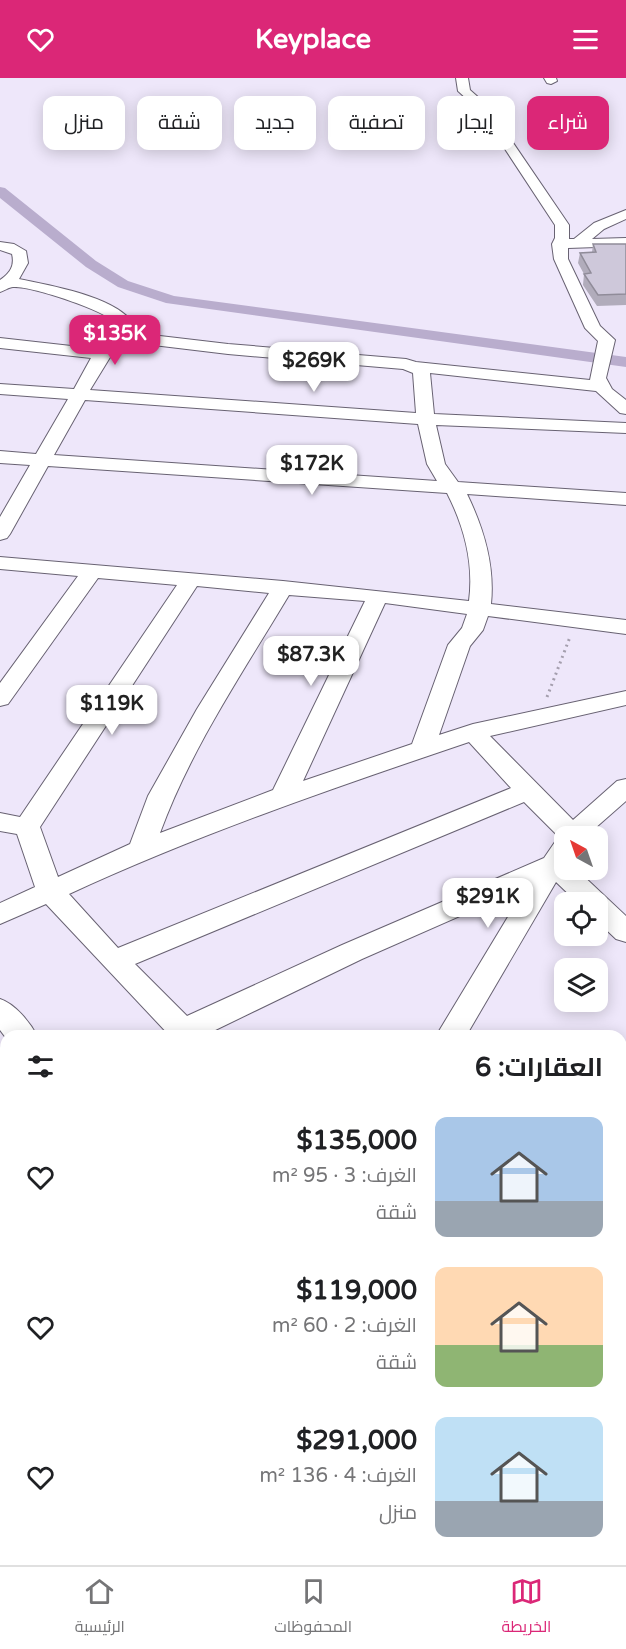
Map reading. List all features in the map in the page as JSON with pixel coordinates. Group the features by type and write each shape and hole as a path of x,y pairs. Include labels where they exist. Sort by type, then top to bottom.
{"street":[{"path":"462,78 464,91 484,109 562,225 563,238 559,244 561,259 593,328 613,342 599,378"},
{"path":"578,243 599,226 626,214"},
{"path":"559,244 626,242"},
{"path":"0,246 13,248 21,255 18,272 4,284"},
{"path":"0,534 78,394 102,354 125,324 116,315 57,291 4,284"},
{"path":"115,336 415,367 481,371 528,380 599,378"},
{"path":"0,343 102,354"},
{"path":"415,367 421,373 436,466 453,487 468,513 480,572 479,609 470,634 459,645 423,748"},
{"path":"599,378 626,409"},
{"path":"0,389 427,419 626,428"},
{"path":"0,457 626,499"},
{"path":"0,563 378,596 577,619 626,627"},
{"path":"0,699 92,572"},
{"path":"27,827 191,579"},
{"path":"141,850 161,796 209,709 284,587"},
{"path":"283,796 378,596"},
{"path":"0,914 141,850 283,796 473,732 626,698"},
{"path":"473,732 528,791 554,829"},
{"path":"114,961 528,791"},
{"path":"589,826 621,801"},
{"path":"0,822 27,827"},
{"path":"27,827 50,891 114,961 182,1030"},
{"path":"194,1030 554,851"},
{"path":"451,1030 554,863"},
{"path":"608,915 626,932"},
{"path":"0,1010 17,1030"}],"path":[{"path":"540,717 577,619"}],"building":[{"path":"593,244 626,244 626,294 598,295 584,274 591,273 580,253 596,252"}],"waterway":[{"path":"0,191 91,264 123,284 172,300 626,362"}]}
